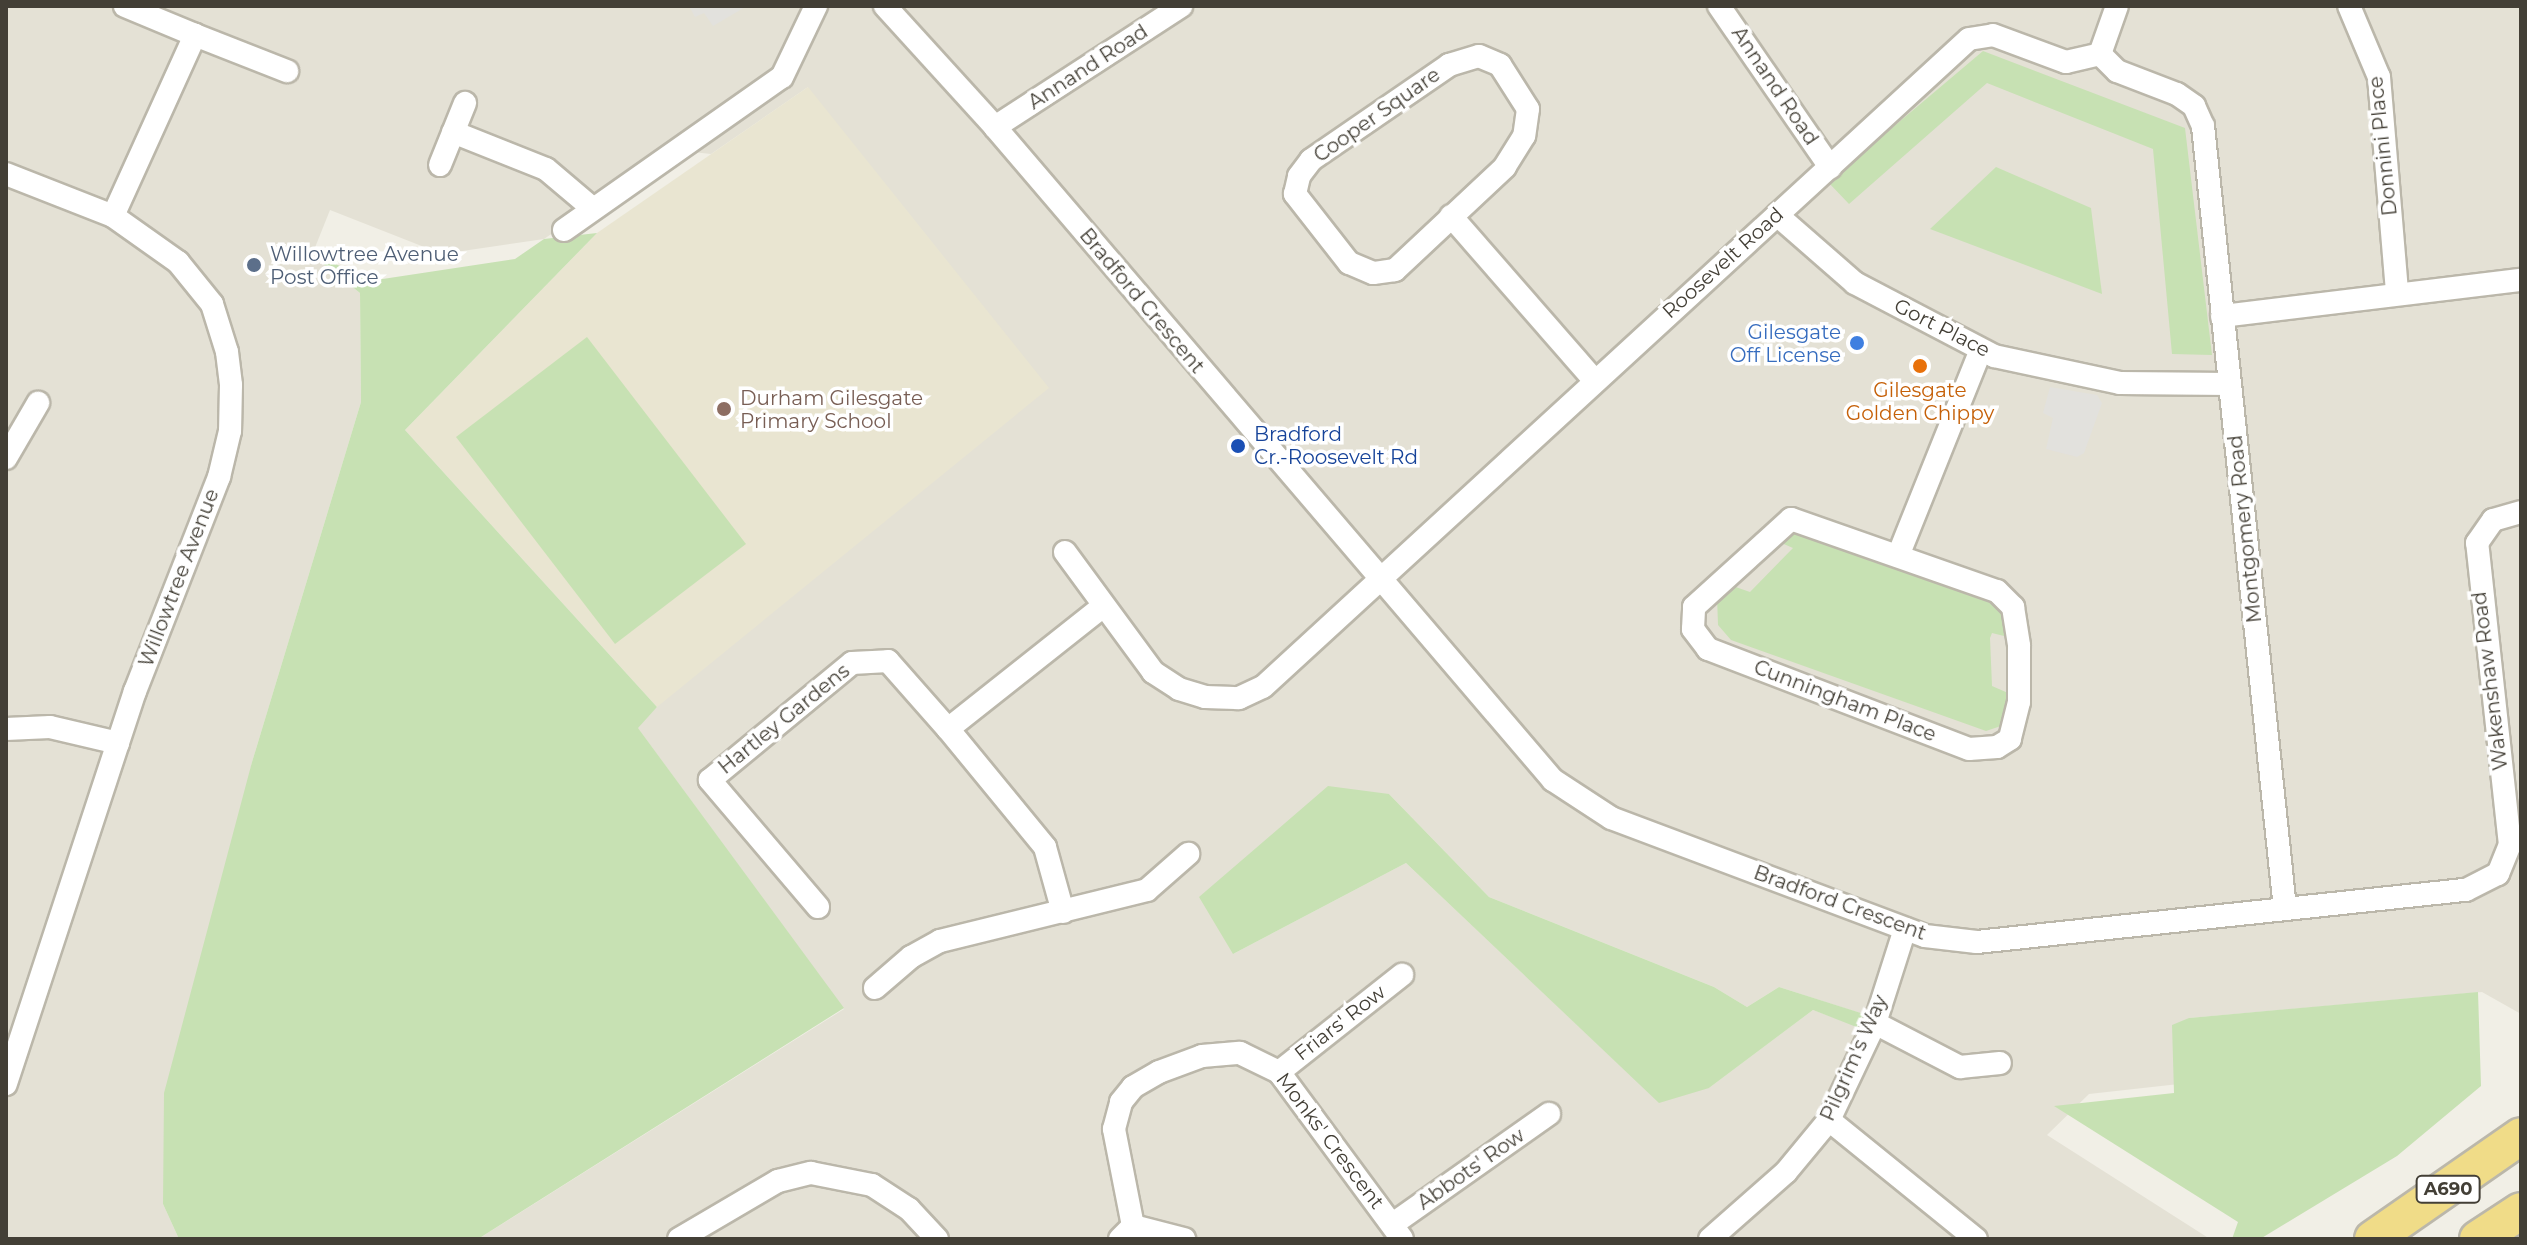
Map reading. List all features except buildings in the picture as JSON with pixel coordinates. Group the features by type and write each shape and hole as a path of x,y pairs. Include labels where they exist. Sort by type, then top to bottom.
{"highway":[{"name":"A690","path":"2373,1239 2521,1136"},
{"name":"A690","path":"2478,1239 2521,1211"}],"street":[{"path":"125,6 287,71"},
{"path":"564,230 591,207 782,77 816,6"},
{"name":"Annand Road","path":"995,127 1181,6"},
{"name":"Annand Road","path":"1719,6 1830,167"},
{"path":"2100,54 2117,6"},
{"name":"Donnini Place","path":"2349,6 2379,77 2397,292"},
{"name":"Bradford Crescent","path":"894,12 1381,584 1553,780 1577,801 1905,929 1952,942 1977,942 2466,890 2498,874"},
{"path":"113,216 195,35"},
{"name":"Roosevelt Road","path":"1381,584 1593,379 1969,39 1993,35 2066,62 2100,54"},
{"name":"Montgomery Road","path":"2100,54 2117,71 2177,94 2194,106 2207,150 2285,909"},
{"name":"Cooper Square","path":"1479,56 1500,65 1528,109 1524,136 1505,167 1451,216 1395,270 1373,273 1349,263 1295,194 1311,160 1449,65 1479,56"},
{"path":"440,165 465,103"},
{"path":"453,132 546,169 591,207"},
{"name":"Willowtree Avenue","path":"6,174 113,216 178,262 212,304 227,352 231,385 230,431 219,477 118,743 6,1084"},
{"name":"Gort Place","path":"1777,215 1855,283 1981,350 2120,383 2230,384"},
{"path":"1451,216 1593,379"},
{"path":"2222,316 2397,292 2521,280"},
{"path":"1898,556 1981,350"},
{"path":"6,458 38,403"},
{"name":"Wakenshaw Road","path":"2498,874 2510,845 2477,543 2493,520 2521,512"},
{"name":"Cunningham Place","path":"1791,519 1898,556 1997,591 2013,607 2019,646 2019,702 2010,739 1997,747 1969,749 1708,649 1693,629 1694,607 1791,519"},
{"path":"1065,552 1102,607 1153,672 1179,689 1239,698 1263,687 1381,584"},
{"path":"948,729 1102,607"},
{"name":"Hartley Gardens","path":"818,907 710,780 852,663 888,661 1045,847 1063,912"},
{"path":"6,729 50,727 118,743"},
{"path":"875,988 911,957 940,941 1147,890 1188,854"},
{"name":"Pilgrim's Way","path":"1710,1239 1786,1172 1829,1120 1875,1023 1905,929"},
{"name":"Friars' Row","path":"1279,1072 1402,975"},
{"path":"1875,1023 1960,1067 2000,1063"},
{"name":"Monks' Crescent","path":"1126,1233 1114,1129 1121,1102 1133,1087 1202,1056 1240,1053 1279,1072 1398,1232"},
{"name":"Abbots' Row","path":"1398,1232 1549,1114"},
{"path":"1829,1120 1976,1239"},
{"path":"679,1239 778,1181 811,1173 872,1185 909,1209 937,1239"},
{"path":"1126,1233 1184,1239"}],"shaded area":[{"path":"6,6 2521,6 2521,1014 2482,992 2189,1018 2197,1082 2089,1094 2047,1135 2210,1239 478,1239 844,1009 637,727 657,707 808,87 711,154 674,150 544,239 442,254 330,210 312,255 360,293 361,402 252,762 163,1204 179,1239 6,1239","holes":["1389,794 1489,897 1714,987 1747,1007 1779,987 1863,1014 1859,1027 1813,1010 1709,1088 1630,1075 1406,863 1233,954"]},
{"path":"689,6 747,6 713,26 704,13 695,17"},
{"name":"Durham Gilesgate Primary School","path":"808,87 1049,388 657,707 405,430 597,233"},
{"path":"2050,387 2097,395 2102,403 2084,453 2077,457 2046,449 2053,418 2043,413"}],"green space":[{"path":"1983,51 2185,128 2212,355 2172,354 2153,149 1987,83 1849,204 1828,182"},
{"path":"1996,167 2091,208 2102,294 1930,229"},
{"path":"597,233 405,430 657,707 638,728 844,1008 478,1239 179,1239 163,1204 164,1093 252,762 361,402 360,293 312,255 376,280 515,259 544,239"},
{"path":"587,337 746,544 615,644 456,437"},
{"path":"1790,529 1908,572 1922,569 1991,597 2006,610 2008,637 1992,633 1990,638 1992,686 2015,696 2007,724 1986,731 1731,640 1718,625 1717,596 1727,584 1750,592 1793,548 1777,541"},
{"path":"1328,786 1389,794 1489,897 1714,987 1747,1007 1779,987 1864,1014 1859,1028 1813,1010 1709,1088 1659,1103 1406,863 1233,954 1199,897"},
{"path":"2478,992 2481,1086 2397,1156 2260,1239 2232,1239 2238,1222 2054,1106 2174,1093 2172,1025 2189,1018"}],"place":[{"name":"Willowtree Avenue Post Office","path":"254,265"},
{"name":"Gilesgate Off License","path":"1857,343"},
{"name":"Gilesgate Golden Chippy","path":"1920,366"},
{"name":"Durham Gilesgate Primary School","path":"724,409"},
{"name":"Bradford Cr.-Roosevelt Rd","path":"1238,446"}]}
